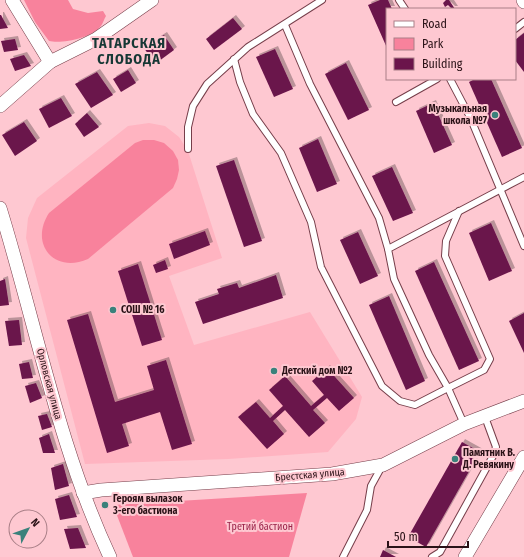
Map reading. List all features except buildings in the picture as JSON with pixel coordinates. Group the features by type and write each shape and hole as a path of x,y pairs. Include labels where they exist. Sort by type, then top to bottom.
{"street":[{"path":"12,0 50,62"},
{"path":"0,106 50,62 96,39 152,0"},
{"name":"Орловская улица","path":"0,208 64,439 83,493 110,557"},
{"name":"Брестская улица","path":"83,493 101,490 332,474 383,465 464,424 524,401"},
{"path":"465,557 524,457"}],"lane":[{"path":"188,149 188,127 193,106 207,84 262,37 286,24 322,0"},
{"path":"516,28 524,22"},
{"path":"286,24 310,84 379,218 388,249 394,279 429,355 448,388 464,424"},
{"path":"234,60 240,82 253,114 280,153 311,222 321,267 382,386 400,401 415,405 484,370 490,359 445,256 446,241 459,211"},
{"path":"396,102 435,80"},
{"path":"451,80 470,117 524,246"},
{"path":"388,249 500,188 524,177"},
{"path":"432,557 440,552 494,456 496,447 485,417"},
{"path":"343,557 368,510 371,486 383,465"}],"shaded area":[{"name":"СОШ № 16","path":"149,123 165,126 179,137 188,151 222,258 169,276 194,345 310,312 362,397 356,419 328,452 228,459 85,464 26,238 28,218 37,198 128,126"}],"green space":[{"path":"24,0 68,0 73,9 88,13 103,11 106,16 100,27 90,34 68,41 49,41 35,22"},
{"path":"143,140 154,140 164,143 173,151 178,160 179,170 173,188 88,259 76,263 55,259 48,253 44,245 42,235 44,224 49,213 135,143"},
{"name":"Третий бастион","path":"307,493 289,557 133,557 113,505"}],"place":[{"name":"Музыкальная школа №7","path":"495,115"},
{"name":"СОШ № 16","path":"113,310"},
{"name":"Детский дом №2","path":"274,371"},
{"name":"Памятник В. Д. Ревякину","path":"455,459"},
{"name":"Героям вылазок 3-его бастиона","path":"105,505"}],"district":[{"name":"ТАТАРСКАЯ СЛОБОДА","path":"129,52"}]}
